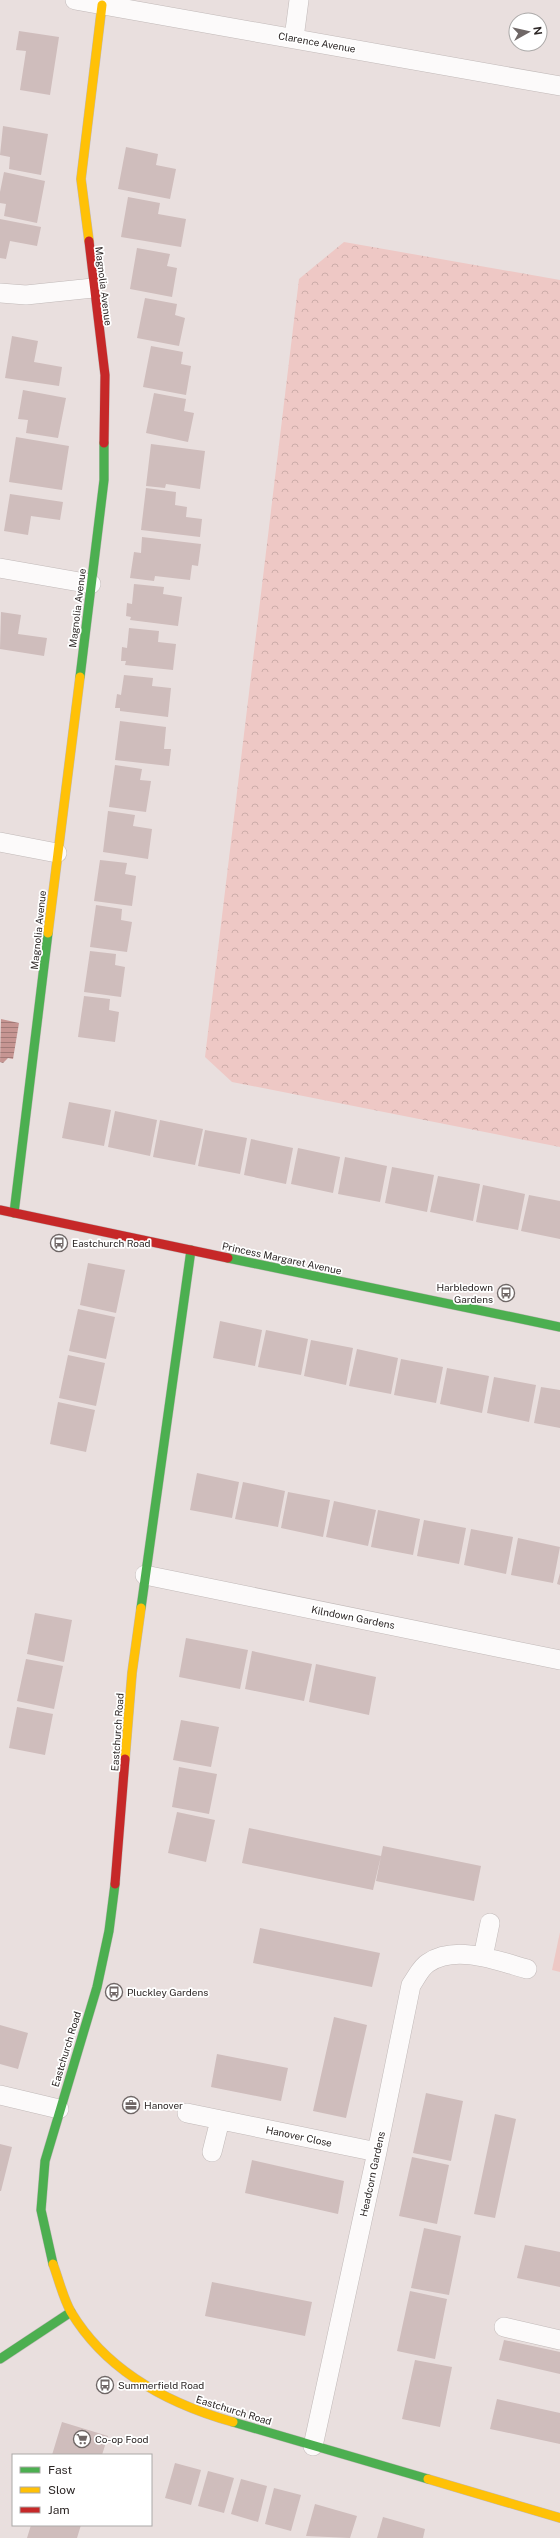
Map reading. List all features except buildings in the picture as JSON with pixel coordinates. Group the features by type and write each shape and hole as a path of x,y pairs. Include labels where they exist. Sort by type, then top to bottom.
{"street":[{"name":"Clarence Avenue","path":"75,0 560,86"},
{"path":"294,38 298,0"},
{"name":"Magnolia Avenue","path":"14,1213 104,480 106,432 105,375 93,288 81,179 102,5"},
{"path":"0,293 26,295 93,288"},
{"path":"0,568 91,584"},
{"path":"0,842 57,853"},
{"name":"Princess Margaret Avenue","path":"0,1210 560,1327"},
{"name":"Eastchurch Road","path":"191,1250 132,1673 118,1856 109,1931 97,1987 59,2109 46,2161 41,2210 51,2260 72,2312 99,2348 129,2376 167,2398 200,2413 560,2518"},
{"name":"Kilndown Gardens","path":"145,1575 560,1660"},
{"path":"483,1957 490,1923"},
{"name":"Headcorn Gardens","path":"313,2446 377,2152 411,1984 426,1964 441,1955 483,1957 527,1970"},
{"path":"0,2095 59,2109"},
{"name":"Hanover Close","path":"187,2113 377,2152"},
{"path":"212,2152 220,2120"},
{"path":"0,2359 72,2312"},
{"path":"504,2327 560,2340"}],"green space":[{"path":"344,242 560,280 560,1147 232,1082 205,1057 299,279"},
{"path":"560,1932 560,1972 552,1970"}],"shaded area":[{"path":"1,1019 19,1023 13,1059 8,1058 3,1063 0,1062"}],"traffic: fast":[{"path":"80,677 104,480 104,443"},
{"path":"14,1213 48,933"},
{"path":"141,1608 191,1250"},
{"path":"228,1258 560,1327"},
{"path":"53,2264 41,2210 45,2161 97,1987 109,1931 115,1884"},
{"path":"0,2359 71,2312"},
{"path":"233,2422 428,2479"}],"traffic: slow":[{"path":"89,241 81,179 102,5"},
{"path":"48,933 80,677"},
{"path":"125,1759 132,1673 141,1608"},
{"path":"53,2264 68,2307 86,2333 102,2352 142,2383 163,2395 209,2415 233,2422"},
{"path":"428,2479 560,2518"}],"traffic: jam":[{"path":"89,241 105,375 104,443"},
{"path":"0,1210 228,1258"},
{"path":"115,1884 125,1759"}],"place":[{"name":"Eastchurch Road","path":"59,1243"},
{"name":"Harbledown Gardens","path":"506,1293"},
{"name":"Pluckley Gardens","path":"114,1992"},
{"name":"Hanover","path":"131,2105"},
{"name":"Summerfield Road","path":"105,2385"},
{"name":"Co-op Food","path":"82,2439"}]}
